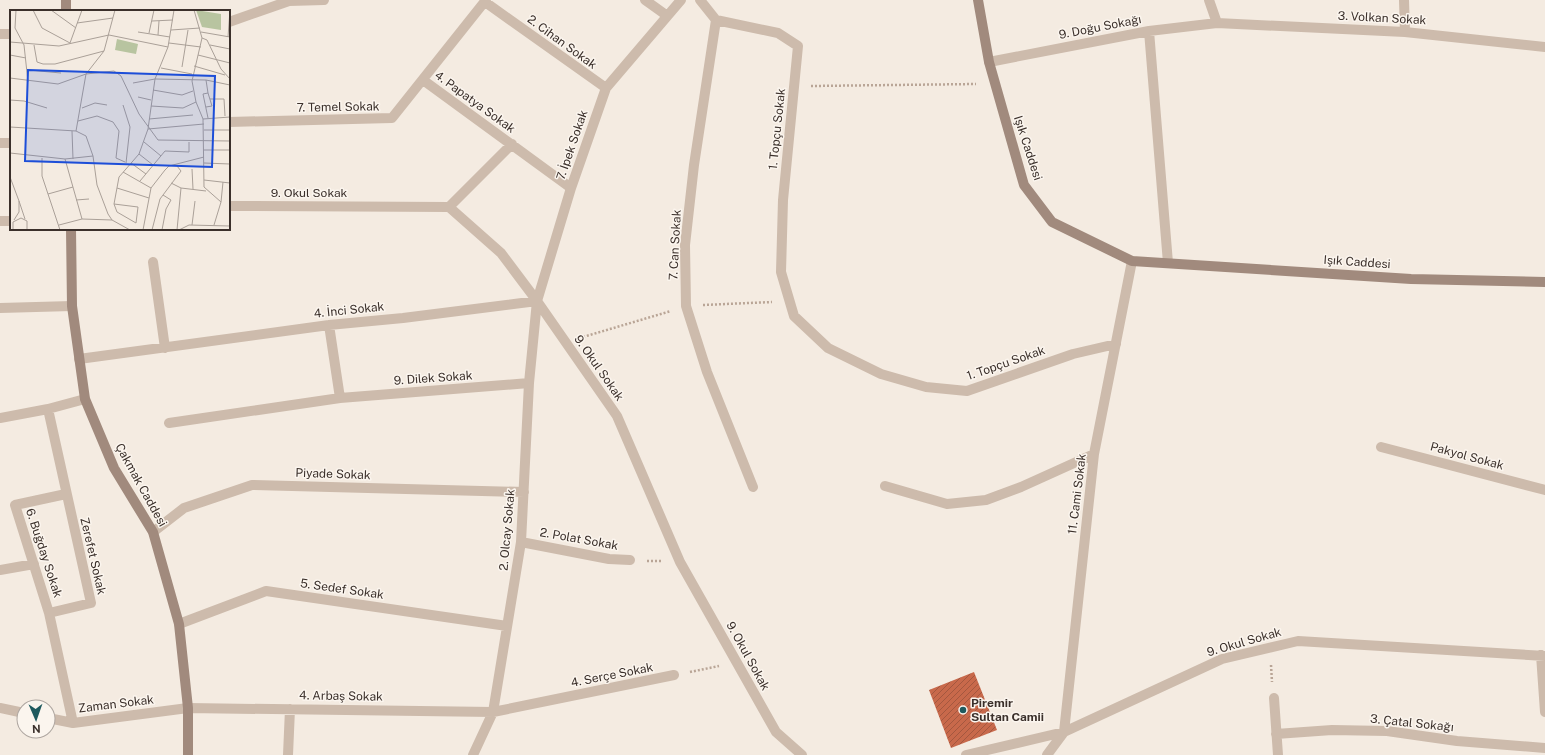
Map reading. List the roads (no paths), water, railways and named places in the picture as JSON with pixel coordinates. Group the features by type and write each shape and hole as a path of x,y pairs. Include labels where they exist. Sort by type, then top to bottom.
{"main road":[{"name":"Işık Caddesi","path":"978,0 988,62 1024,185 1052,222 1132,261 1411,279 1545,282"},
{"name":"Çakmak Caddesi","path":"71,230 72,306 84,399 114,468 153,532 179,624 188,708 188,755"}],"street":[{"path":"230,22 288,1 324,0"},
{"path":"645,0 666,15 681,0"},
{"path":"700,0 716,20"},
{"path":"1209,0 1216,23"},
{"path":"1404,0 1405,32"},
{"name":"7. Temel Sokak","path":"230,122 392,118 485,1"},
{"name":"2. Cihan Sokak","path":"485,1 606,88"},
{"name":"7. İpek Sokak","path":"537,301 571,188 606,88 666,15"},
{"name":"1. Topçu Sokak","path":"716,20 778,33 798,46 783,200 780,272 794,316 828,348 882,374 926,387 967,391 1073,354 1116,344"},
{"name":"7. Can Sokak","path":"716,20 694,164 685,245 686,306 707,372 753,486"},
{"name":"9. Doğu Sokağı","path":"988,62 1148,31 1216,23"},
{"name":"3. Volkan Sokak","path":"1216,23 1405,32 1545,47"},
{"path":"1148,31 1168,263"},
{"name":"4. Papatya Sokak","path":"423,80 571,188"},
{"name":"4. Papatya Sokak","path":"449,207 512,144"},
{"name":"9. Okul Sokak","path":"230,206 449,207 501,253 537,301 617,416 680,562 776,732 802,755"},
{"name":"11. Cami Sokak","path":"1064,732 1094,454 1132,261"},
{"path":"153,262 165,348"},
{"name":"4. İnci Sokak","path":"79,359 329,325 403,318 537,301"},
{"name":"2. Olcay Sokak","path":"473,755 493,712 522,542 529,384 537,301"},
{"path":"0,308 72,306"},
{"path":"329,325 340,398"},
{"name":"9. Dilek Sokak","path":"169,423 340,398 529,384"},
{"path":"0,418 48,409 84,399"},
{"name":"Zerefet Sokak","path":"48,409 91,604 49,613"},
{"name":"Pakyol Sokak","path":"1382,447 1545,490"},
{"path":"885,486 947,504 986,500 1021,487 1094,454"},
{"name":"Piyade Sokak","path":"153,532 184,508 252,485 524,492"},
{"name":"6. Buğday Sokak","path":"49,613 15,505 66,494"},
{"name":"2. Polat Sokak","path":"522,542 609,560 630,560"},
{"path":"0,570 34,564"},
{"name":"5. Sedef Sokak","path":"179,624 266,590 507,626"},
{"path":"49,613 74,723"},
{"name":"9. Okul Sokak","path":"966,755 1064,732 1222,659 1298,641 1543,656"},
{"path":"1543,656 1545,712"},
{"name":"4. Serçe Sokak","path":"493,712 674,675"},
{"path":"1274,698 1278,755"},
{"path":"0,708 16,711"},
{"name":"Zaman Sokak","path":"56,720 74,723 188,708"},
{"name":"4. Arbaş Sokak","path":"188,708 493,712"},
{"path":"288,755 290,709"},
{"name":"3. Çatal Sokağı","path":"1276,734 1332,730 1387,731 1457,741 1545,748"},
{"path":"1047,755 1064,732"}],"place":[{"name":"Piremir Sultan Camii","path":"963,710"}]}
